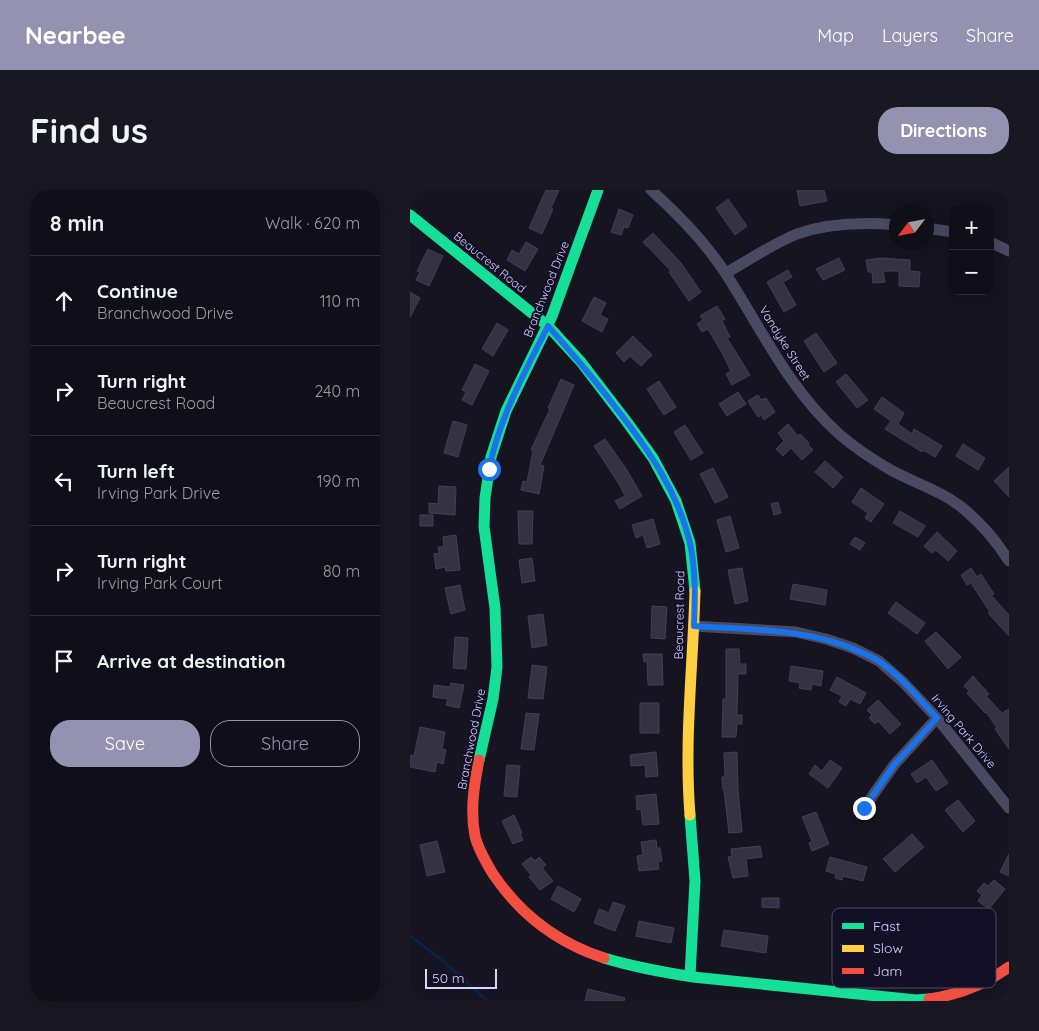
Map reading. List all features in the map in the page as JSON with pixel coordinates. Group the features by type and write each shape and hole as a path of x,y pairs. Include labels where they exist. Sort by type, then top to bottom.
{"street":[{"name":"Branchwood Drive","path":"598,190 548,326 502,422 494,443 489,469 485,495 485,540 493,583 496,614 496,680 493,707 473,788 475,833 484,858 498,880 526,914 540,926 574,946 607,959 654,972 916,1000 947,998 974,988"},
{"name":"Vandyke Street","path":"651,190 697,235 726,273 788,376 815,410 840,435 889,469 942,494 964,509 995,539 1009,561"},
{"name":"Beaucrest Road","path":"410,215 548,326 581,362 653,458 667,481 681,515 690,543 693,565 694,626 688,720 687,775 695,881 690,976"},
{"path":"726,273 772,247 796,235 812,230 852,223 889,224"},
{"path":"934,229 949,231"},
{"path":"994,244 1009,251"},
{"name":"Irving Park Drive","path":"694,626 796,632 853,648 879,661 903,682 937,718 1009,808"},
{"path":"864,808 894,765 937,718"},
{"name":"Branchwood Drive","path":"996,977 1009,968"}],"building":[{"path":"546,190 559,190 542,234 529,228"},
{"path":"797,190 824,190 827,201 800,206"},
{"path":"728,199 747,226 735,235 716,208"},
{"path":"619,209 633,215 628,228 624,227 621,235 611,232"},
{"path":"653,233 681,263 701,292 689,301 669,272 671,271 643,242"},
{"path":"526,242 538,249 525,271 507,260 512,250 519,254"},
{"path":"428,249 443,256 429,286 416,280 420,272 417,271"},
{"path":"839,258 845,270 823,280 816,269"},
{"path":"880,258 910,260 910,271 920,272 919,287 899,286 899,271 883,271 885,282 873,283 872,272 868,272 866,260"},
{"path":"788,270 792,277 783,282 796,305 784,312 767,282"},
{"path":"410,292 420,298 410,317"},
{"path":"594,297 606,303 600,315 608,319 602,332 582,321"},
{"path":"717,306 725,319 722,321 730,337 727,338 750,375 732,385 726,374 731,371 722,353 708,329 702,332 697,324 703,320 700,316"},
{"path":"497,323 508,330 493,356 482,349"},
{"path":"816,333 837,363 824,372 804,341"},
{"path":"633,336 652,355 641,366 630,356 624,362 616,353"},
{"path":"475,364 489,371 472,405 462,400 466,392 462,390"},
{"path":"846,374 868,400 857,408 836,382"},
{"path":"561,379 574,385 540,465 544,466 539,494 521,490 523,481 527,482 533,451 531,450 550,409 548,408"},
{"path":"659,381 676,407 664,415 647,389"},
{"path":"738,392 746,404 727,416 719,404"},
{"path":"758,395 761,400 766,398 775,412 764,420 761,415 758,417 748,401"},
{"path":"882,397 904,413 898,424 912,434 914,429 942,446 935,457 923,450 922,452 885,429 891,421 874,409"},
{"path":"453,421 467,425 458,457 444,453"},
{"path":"788,424 798,436 800,434 809,443 808,445 813,450 802,460 791,448 783,456 776,449 784,441 778,433"},
{"path":"685,425 703,453 691,460 674,432"},
{"path":"605,439 625,467 642,496 620,509 615,501 625,496 594,446"},
{"path":"963,444 985,458 978,470 956,456"},
{"path":"825,461 843,477 833,488 815,472"},
{"path":"1009,467 1009,497 994,481"},
{"path":"713,468 728,497 715,503 700,474"},
{"path":"439,486 456,487 455,515 429,513 429,503 438,504"},
{"path":"861,488 884,504 871,522 865,518 868,513 852,502"},
{"path":"778,502 781,513 774,515 771,504"},
{"path":"518,511 533,511 532,544 519,544"},
{"path":"900,511 925,526 918,537 893,523"},
{"path":"420,515 433,515 433,526 420,526"},
{"path":"730,516 739,548 726,552 717,520"},
{"path":"653,519 660,544 647,548 643,535 636,538 632,525"},
{"path":"937,532 957,551 948,561 936,550 932,553 924,546"},
{"path":"456,535 460,570 446,571 445,567 436,569 434,554 439,553 438,547 444,547 443,537"},
{"path":"855,537 865,543 860,550 850,544"},
{"path":"532,558 535,581 522,583 519,560"},
{"path":"742,568 748,601 735,604 728,570"},
{"path":"971,568 977,577 981,574 994,594 991,595 1009,615 1009,636 988,613 990,612 971,583 967,585 961,575"},
{"path":"793,584 827,590 825,605 790,599"},
{"path":"460,585 465,610 451,614 445,588"},
{"path":"896,602 925,623 917,634 888,613"},
{"path":"652,606 667,607 665,639 651,638"},
{"path":"543,614 547,645 532,648 528,616"},
{"path":"936,632 961,657 948,669 925,641"},
{"path":"455,637 468,638 466,669 453,668"},
{"path":"726,649 739,649 740,664 746,664 746,674 738,674 737,715 742,715 742,724 737,724 736,737 722,737 723,699 726,699"},
{"path":"643,654 662,654 663,685 648,685 647,662 644,662"},
{"path":"532,665 547,667 543,699 528,698"},
{"path":"791,666 823,671 821,686 812,684 811,690 799,688 800,683 789,681"},
{"path":"973,676 989,694 986,696 1002,713 1009,709 1009,749 986,712 967,693 969,691 964,686"},
{"path":"837,677 866,693 860,704 850,699 846,706 839,702 842,696 830,690"},
{"path":"451,683 464,685 459,708 446,705 448,699 433,697 434,685 450,687"},
{"path":"878,700 901,724 890,734 878,721 875,724 869,718 872,715 867,710"},
{"path":"640,703 659,703 659,733 640,733"},
{"path":"526,713 539,714 534,750 521,749"},
{"path":"420,727 445,732 442,749 446,750 443,764 437,762 435,772 410,767 411,755 414,756"},
{"path":"656,752 658,776 646,777 645,765 631,766 630,755"},
{"path":"737,752 742,832 729,833 722,777 725,777 724,753"},
{"path":"830,760 842,768 828,788 809,774 815,765 822,771"},
{"path":"932,760 948,783 936,791 926,777 917,783 911,774"},
{"path":"507,765 520,766 517,797 504,796"},
{"path":"656,794 659,824 643,825 641,809 637,810 636,796"},
{"path":"958,800 975,821 963,832 945,810"},
{"path":"816,812 829,844 812,851 809,843 812,841 802,817"},
{"path":"514,815 523,840 513,844 502,821"},
{"path":"912,834 924,847 895,872 883,859"},
{"path":"656,840 657,848 660,848 662,861 658,862 659,869 639,871 637,856 643,855 641,842"},
{"path":"437,841 445,872 427,876 420,845"},
{"path":"760,846 762,857 746,859 748,876 733,878 728,857 732,856 731,849"},
{"path":"1009,854 1009,876 1000,872"},
{"path":"531,857 535,861 539,857 546,865 542,868 553,881 540,890 529,877 531,875 522,864"},
{"path":"830,857 867,867 863,881 843,876 842,880 835,878 836,874 826,871"},
{"path":"994,880 1005,889 990,908 978,901 982,895 977,891 984,883 988,886"},
{"path":"558,886 581,899 574,912 551,899"},
{"path":"762,898 779,898 779,908 762,907"},
{"path":"613,902 625,906 615,931 594,923 599,909 609,913"},
{"path":"639,921 674,928 671,943 636,936"},
{"path":"724,930 768,936 766,953 721,946"},
{"path":"588,989 625,998 624,1001 585,1001"}],"waterway":[{"path":"410,936 438,957 488,1001"}],"traffic: fast":[{"path":"479,760 493,699 497,667 495,608 484,527 485,498 491,457 506,411 552,316 598,190"},
{"path":"410,215 548,326 581,362 627,422 653,458 676,501 690,543 695,591"},
{"path":"690,815 695,881 690,976"},
{"path":"604,958 637,967 693,977 916,1000 929,999"}],"traffic: slow":[{"path":"690,815 688,731 695,591"}],"traffic: jam":[{"path":"479,760 473,798 475,836 482,855 493,874 515,902 541,925 571,944 604,958"},
{"path":"996,975 1009,967"},
{"path":"929,999 951,995 971,988"}],"route":[{"path":"489,469 494,443 502,422 548,326 581,362 627,422 667,481 684,522 690,543 695,587 694,626 796,632 853,648 879,661 903,682 937,718 894,765 864,808"}]}
